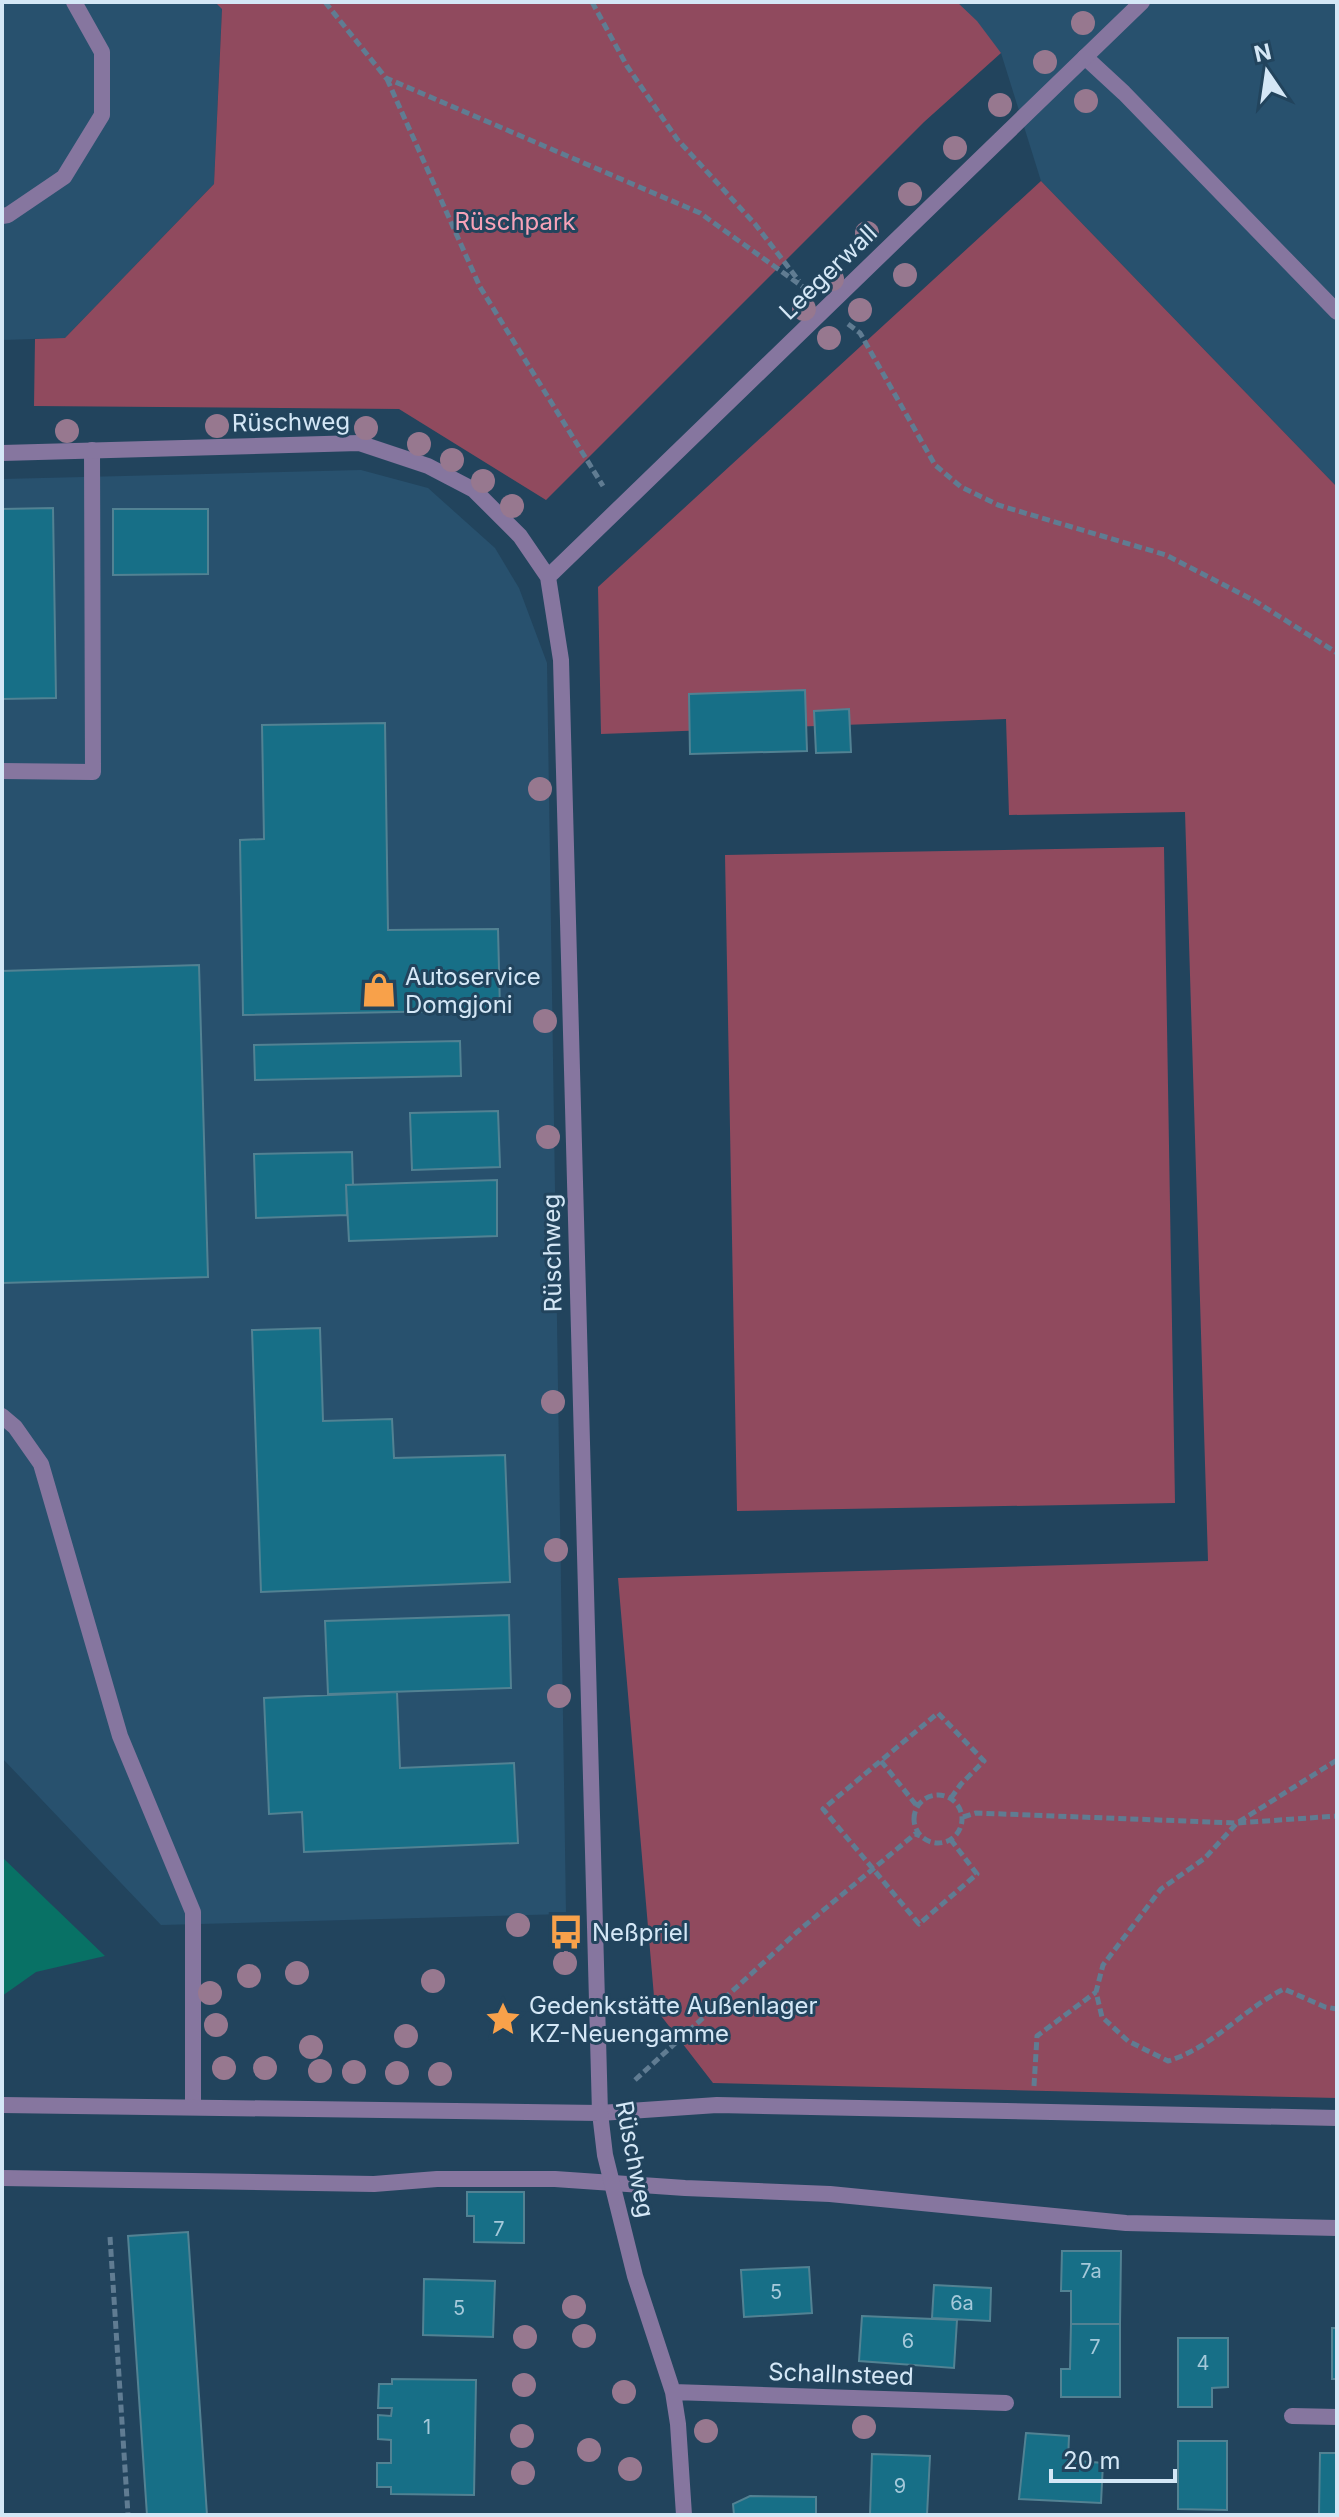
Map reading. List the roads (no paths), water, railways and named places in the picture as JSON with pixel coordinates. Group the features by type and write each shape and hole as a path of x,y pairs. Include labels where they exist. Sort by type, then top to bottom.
{"street":[{"path":"2,216 64,177 102,115 102,52 74,2"},
{"name":"Leegerwall","path":"548,577 1142,2"},
{"path":"1085,57 1124,93 1337,312"},
{"name":"Rüschweg","path":"2,453 359,443 428,466 474,490 520,536 548,577 561,660 600,2113 605,2155 635,2276 673,2392 680,2438 684,2515"},
{"path":"2,771 93,772 92,450"},
{"path":"2,1416 15,1427 41,1464 120,1736 193,1912 193,2107"},
{"path":"2,2105 600,2113 717,2105 1337,2118"},
{"path":"2,2178 374,2184 437,2179 555,2179 613,2185 830,2194 1126,2223 1337,2228"},
{"name":"Schallnsteed","path":"673,2392 1006,2403"},
{"path":"1292,2416 1337,2417"}],"place":[{"name":"Autoservice Domgjoni","path":"379,990"},
{"name":"Neßpriel","path":"566,1932"},
{"name":"Gedenkstätte Außenlager KZ-Neuengamme","path":"503,2019"}],"park label":[{"name":"Rüschpark","path":"515,221"}]}
